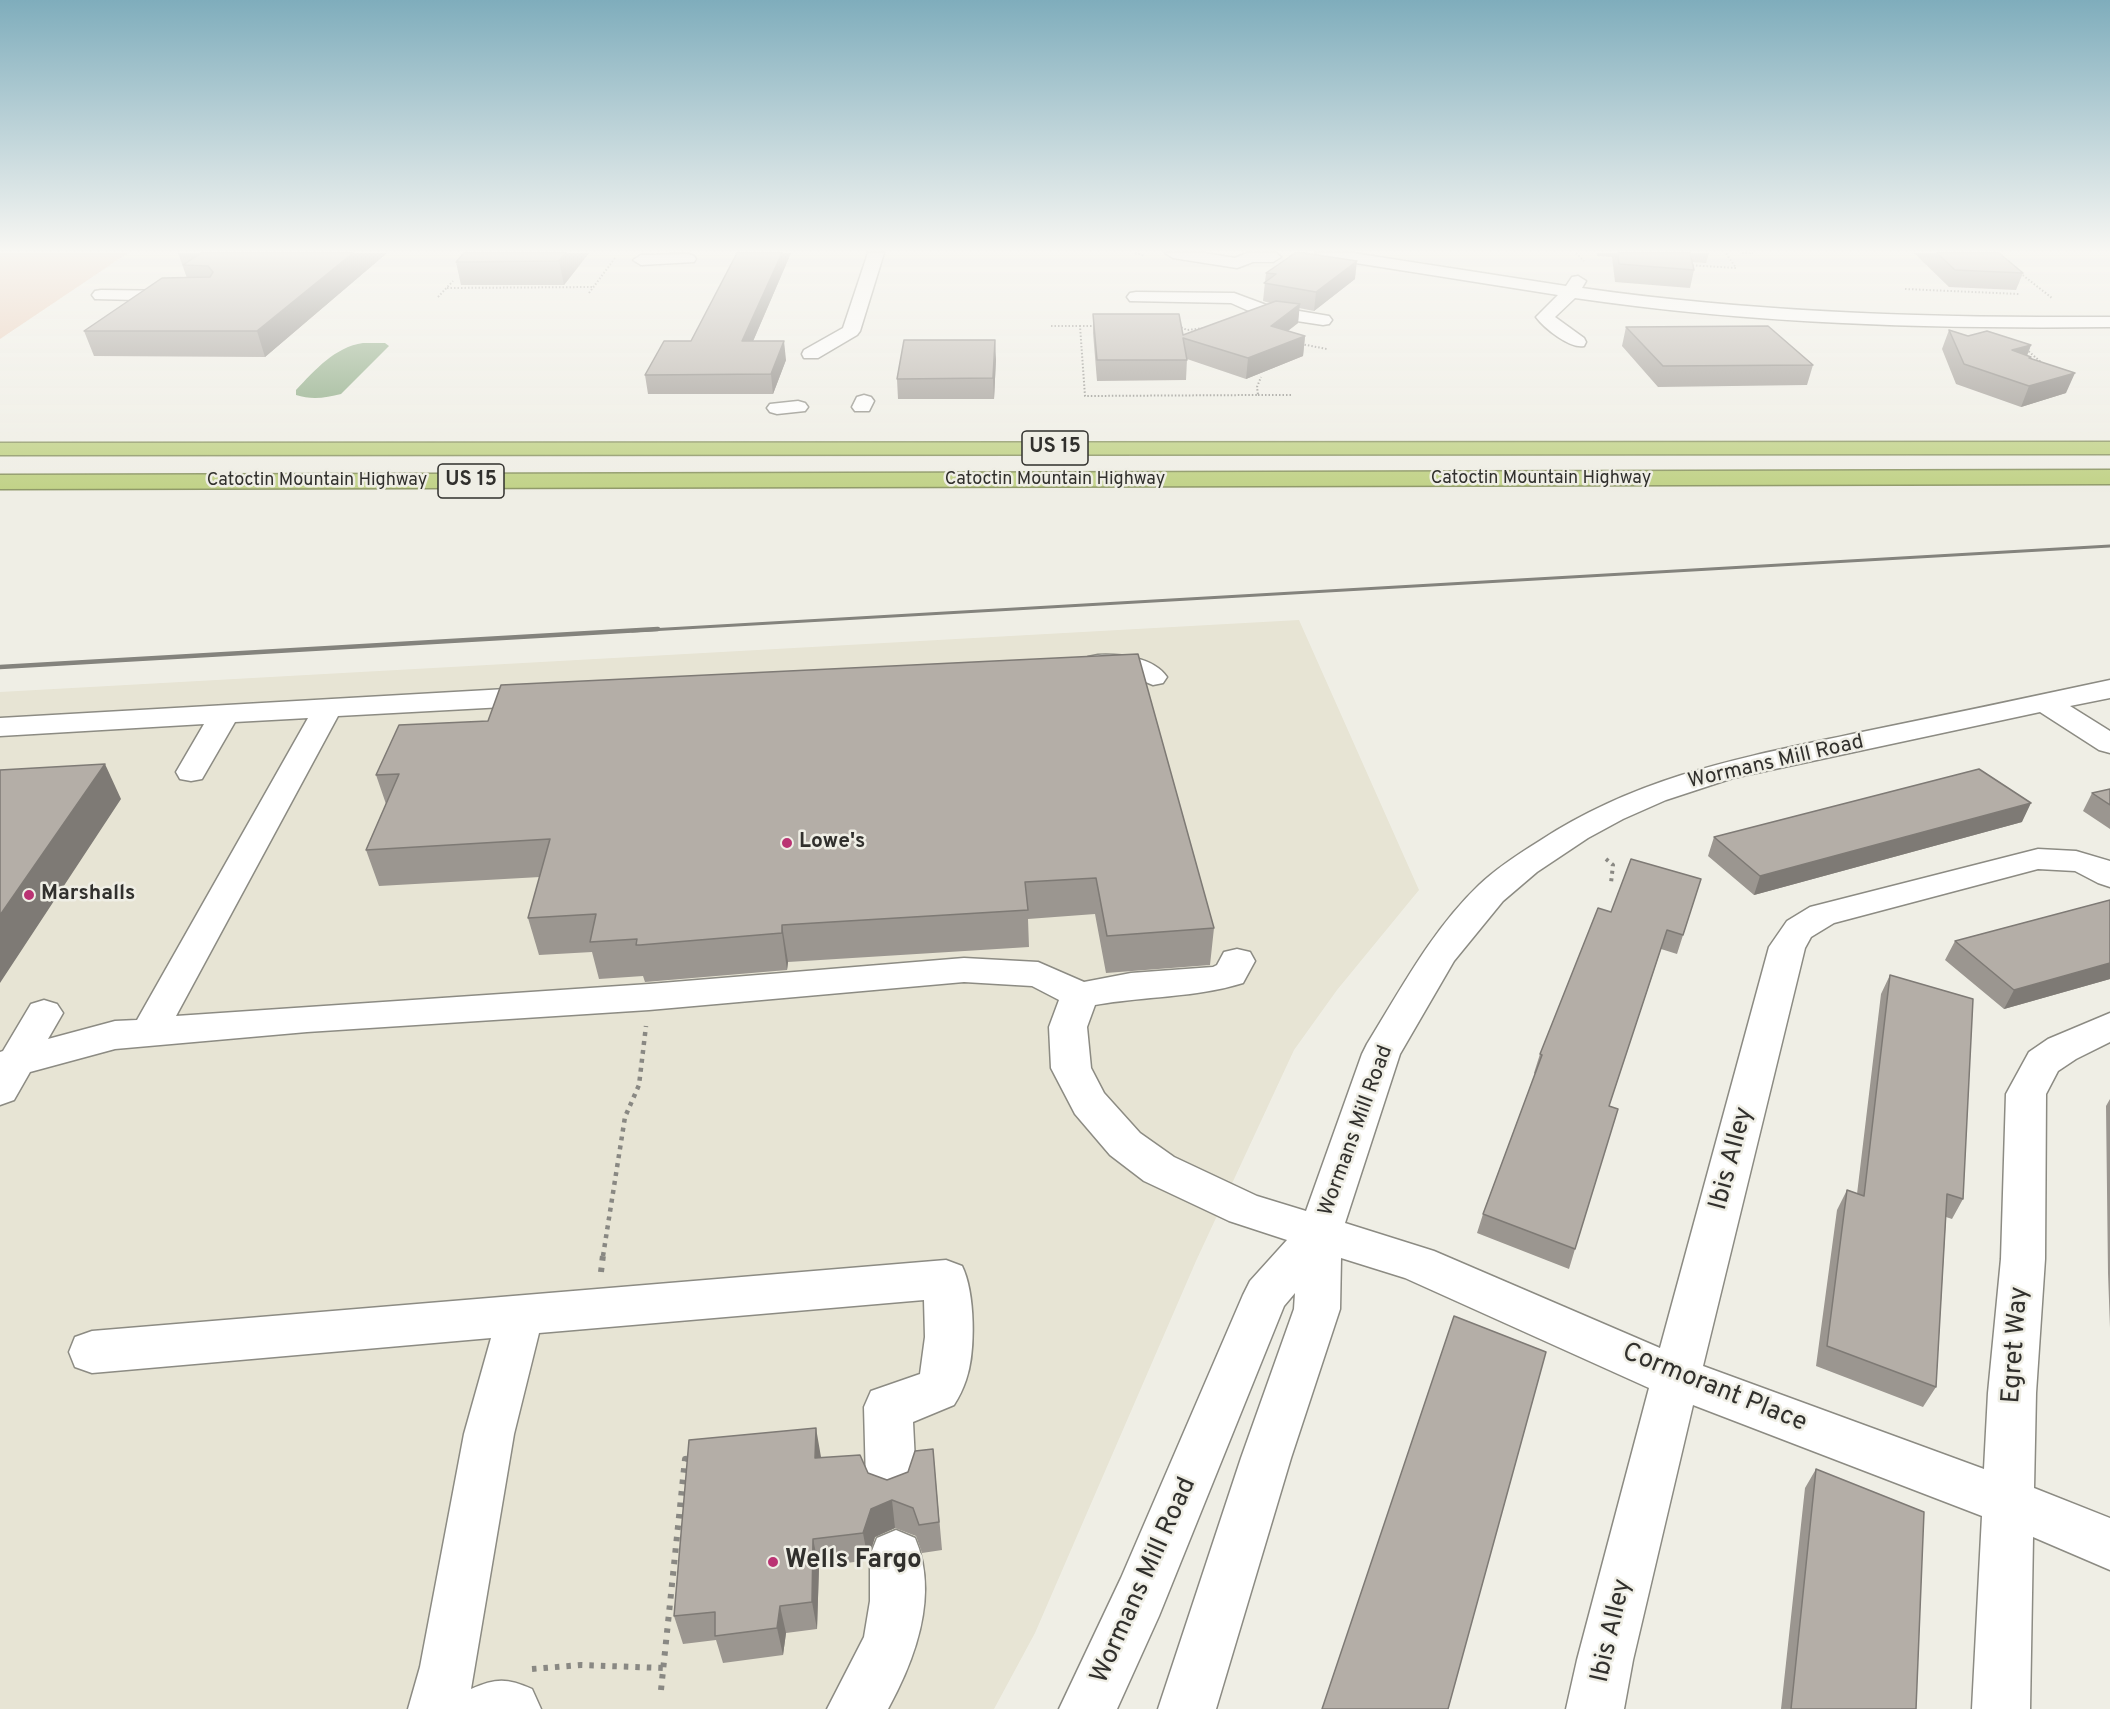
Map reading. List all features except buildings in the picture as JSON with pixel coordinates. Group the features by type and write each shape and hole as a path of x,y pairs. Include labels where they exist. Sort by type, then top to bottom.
{"highway":[{"name":"Catoctin Mountain Highway","path":"0,448 2110,447"},
{"path":"1873,448 1902,478"},
{"name":"Catoctin Mountain Highway","path":"0,482 2110,477"}],"street":[{"path":"830,361 801,352 847,333"},
{"path":"1567,333 1577,342"},
{"path":"1941,333 1948,338"},
{"path":"1076,664 1128,664 1143,669 1153,676"},
{"name":"Wormans Mill Road","path":"1186,1709 1266,1458 1317,1309 1320,1233 1381,1054 1440,954 1491,893 1525,865 1612,812 1655,793 1726,770 2110,689"},
{"path":"0,728 568,694"},
{"path":"2043,702 2110,744"},
{"path":"149,1032 328,708"},
{"path":"191,772 225,714"},
{"name":"Ibis Alley","path":"1595,1709 1605,1660 1676,1377 1787,947 1799,929 1822,915 2038,859 2063,858 2085,862 2110,876"},
{"path":"6,1073 58,1049 115,1035 327,1018 649,997 964,970 1038,974 1080,995 1131,986 1214,979 1230,974 1237,961"},
{"name":"Cormorant Place","path":"1080,995 1068,1027 1071,1068 1089,1103 1125,1144 1159,1169 1244,1209 1418,1264 1676,1377 2008,1502 2110,1544"},
{"path":"6,1073 44,1013"},
{"name":"Egret Way","path":"2001,1709 2012,1393 2023,1259 2026,1094 2043,1062 2062,1049 2110,1026"},
{"name":"Wormans Mill Road","path":"1088,1709 1140,1598 1266,1295 1320,1233"},
{"path":"92,1352 946,1279 947,1350 944,1379 936,1392 888,1407 891,1482"},
{"path":"436,1709 448,1667 489,1434 520,1317"},
{"path":"856,1709 879,1672 894,1631 898,1599 896,1556"}],"path":[{"path":"1080,333 1085,396 1293,395"},
{"path":"1294,343 1327,349"},
{"path":"2022,345 2047,368"},
{"path":"1258,395 1257,387 1261,377"},
{"path":"1606,859 1612,865 1611,883"},
{"path":"574,1311 594,1290 601,1273 605,1234 625,1117 640,1079 649,997"},
{"path":"661,1689 685,1459 697,1458"},
{"path":"508,1696 581,1665 663,1668"}],"shaded area":[{"path":"0,333 9,333 0,339"},
{"path":"363,343 385,343 389,346 341,394 318,398 296,395 296,390 326,360 343,349"},
{"path":"1299,620 1419,890 1337,990 1294,1050 1196,1261 1035,1633 994,1709 0,1709 0,692"}],"railway":[{"path":"632,631 2110,546"},
{"path":"0,667 658,629"}],"place":[{"name":"Lowe's","path":"787,843"},
{"name":"Marshalls","path":"29,895"},
{"name":"Wells Fargo","path":"773,1562"}]}
